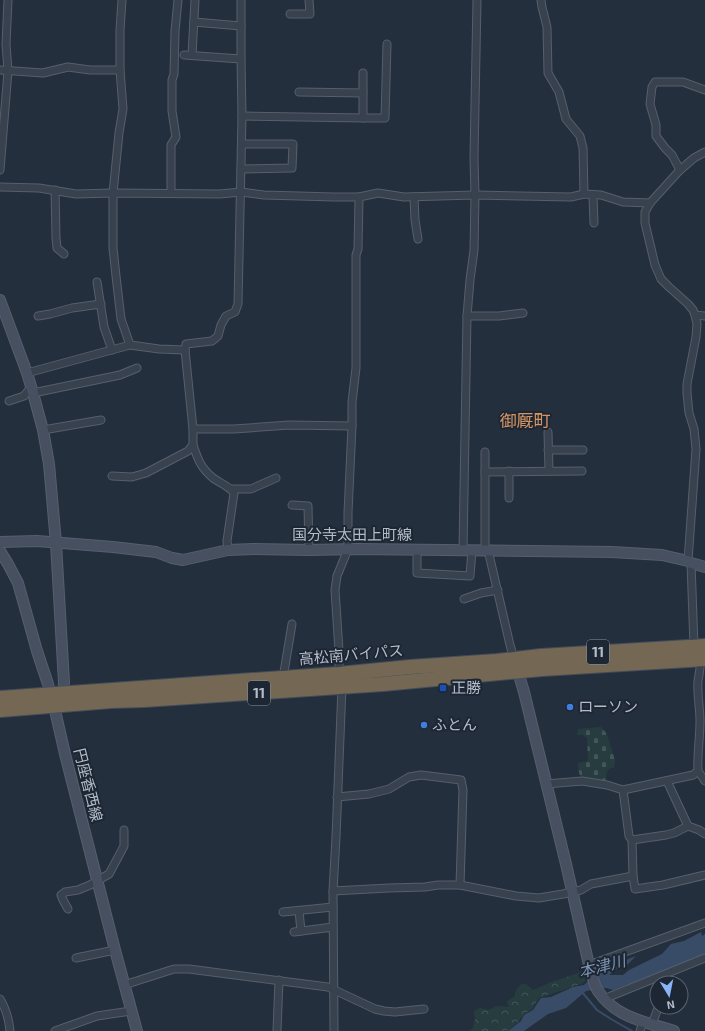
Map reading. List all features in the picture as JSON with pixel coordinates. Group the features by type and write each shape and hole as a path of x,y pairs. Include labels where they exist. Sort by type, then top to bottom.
{"highway":[{"name":"高松南バイパス","path":"516,665 541,656 699,646"},
{"name":"高松南バイパス","path":"0,710 56,698 283,678 383,684 516,665 703,659"},
{"name":"高松南バイパス","path":"0,698 56,698 111,701 144,700 340,681"}],"main road":[{"path":"0,300 27,373 43,430 49,464 56,543 64,683 56,698"},
{"name":"国分寺太田上町線","path":"0,542 37,541 113,547 156,552 172,558 183,560 228,550 253,549 612,552 662,556 705,567"},
{"name":"円座香西線","path":"0,551 18,583 37,651 56,698 65,754 137,1031"},
{"path":"516,665 566,864 592,978 598,991 614,1008 622,1014 645,1026 674,1031"}],"street":[{"path":"0,170 8,0"},
{"path":"122,0 120,70 123,109 113,193 113,248 122,319 130,345"},
{"path":"171,193 171,145 176,137 172,111 172,80 174,74 175,30 178,0"},
{"path":"192,55 195,0"},
{"path":"241,0 242,144 238,304 234,312 226,316 221,325 218,336 212,341 186,344 185,350 193,429 193,445 201,466 214,478 232,489 251,489 276,478"},
{"path":"290,14 310,14 309,0"},
{"path":"416,550 417,573 470,576 467,550 467,316 474,250 474,158 478,0"},
{"path":"541,0 547,27 548,73 559,92 566,119 580,136 583,148 584,194"},
{"path":"194,22 241,26"},
{"path":"242,116 385,118 387,44"},
{"path":"184,55 241,59"},
{"path":"4,70 43,73 68,67 90,70 120,70"},
{"path":"363,73 363,118"},
{"path":"680,170 672,155 664,148 656,136 656,125 650,104 652,87 655,82 683,82 705,90"},
{"path":"299,92 363,93"},
{"path":"241,169 292,168 293,144 242,144"},
{"path":"699,646 690,562 696,449 694,429 689,413 687,384 696,338 697,324 693,310 661,279 655,264 645,223 645,212 650,203 680,170 694,158 705,152"},
{"path":"0,187 39,188 76,194 220,194 240,192 264,195 334,197 358,197 378,193 404,197 475,195 571,197 584,194 601,195 623,202 650,203"},
{"path":"55,190 57,248 64,254"},
{"path":"594,195 594,223"},
{"path":"334,1031 333,891 340,681 335,590 337,576 348,549 352,402 356,368 356,255 358,249 358,197"},
{"path":"414,197 418,239"},
{"path":"97,282 104,327 112,350"},
{"path":"38,316 72,308 100,304"},
{"path":"467,316 499,316 523,313"},
{"path":"695,315 705,316"},
{"path":"27,373 130,345 159,350 185,350"},
{"path":"9,401 24,396 32,390 120,376 137,368"},
{"path":"43,430 101,420"},
{"path":"193,429 234,429 289,425 352,426"},
{"path":"548,432 548,471"},
{"path":"112,476 132,477 146,472 188,451 193,445"},
{"path":"548,450 583,450"},
{"path":"486,452 486,550 498,590 516,665"},
{"path":"509,471 509,498"},
{"path":"486,472 582,471"},
{"path":"228,550 227,541 234,493 232,489"},
{"path":"292,505 308,506 309,550"},
{"path":"464,599 498,590"},
{"path":"283,678 292,624"},
{"path":"703,659 698,682 700,729 697,756 698,771 705,781"},
{"path":"546,784 582,781 607,785 623,790 693,775 698,771"},
{"path":"337,797 369,794 389,789 409,777 421,775 462,780 460,885"},
{"path":"667,781 688,826 705,834"},
{"path":"623,790 629,836 632,840 633,876 635,889 664,885 705,875"},
{"path":"632,840 674,833 688,826"},
{"path":"68,909 61,895 65,892 78,890 90,885 109,874 124,846 124,830"},
{"path":"333,891 460,885 516,896 539,898 581,890 590,884 633,876"},
{"path":"283,912 333,907"},
{"path":"299,911 298,931 333,927"},
{"path":"589,966 705,922"},
{"path":"76,958 115,950"},
{"path":"604,998 705,958"},
{"path":"124,984 174,969 190,969 328,987 375,1009 384,1011 395,1012 424,1009"},
{"path":"277,1031 278,980"},
{"path":"0,999 5,1006 10,1031"},
{"path":"56,1031 97,1016 131,1010"},
{"path":"645,1026 653,1015"}],"green space":[{"path":"601,727 607,734 615,760 614,768 610,768 607,771 605,783 588,778 582,779 579,773 578,763 588,761 587,738 583,735 577,735 578,729"},
{"path":"584,971 585,981 581,984 539,998 532,1009 523,1015 518,1022 507,1031 469,1031 473,1028 475,1019 474,1011 480,1008 489,1010 496,1006 509,1007 507,1001 515,996 515,992 521,984 526,984 533,990"}],"water":[{"path":"701,932 702,936 705,934 705,955 649,975 649,976 613,990 606,988 586,991 566,1008 548,1014 524,1031 508,1031 521,1021 524,1015 533,1010 541,998 551,997 573,987 584,985 600,970 636,956 625,967 619,967 609,975 623,975 629,970 662,954 671,944 684,941"}],"waterway":[{"path":"582,992 597,1010 632,1031"}],"place":[{"name":"正勝","path":"443,688"},
{"name":"ローソン","path":"570,707"},
{"name":"ふとん","path":"424,725"}],"district":[{"name":"御厩町","path":"525,421"}],"water label":[{"name":"本津川","path":"602,966"}]}
